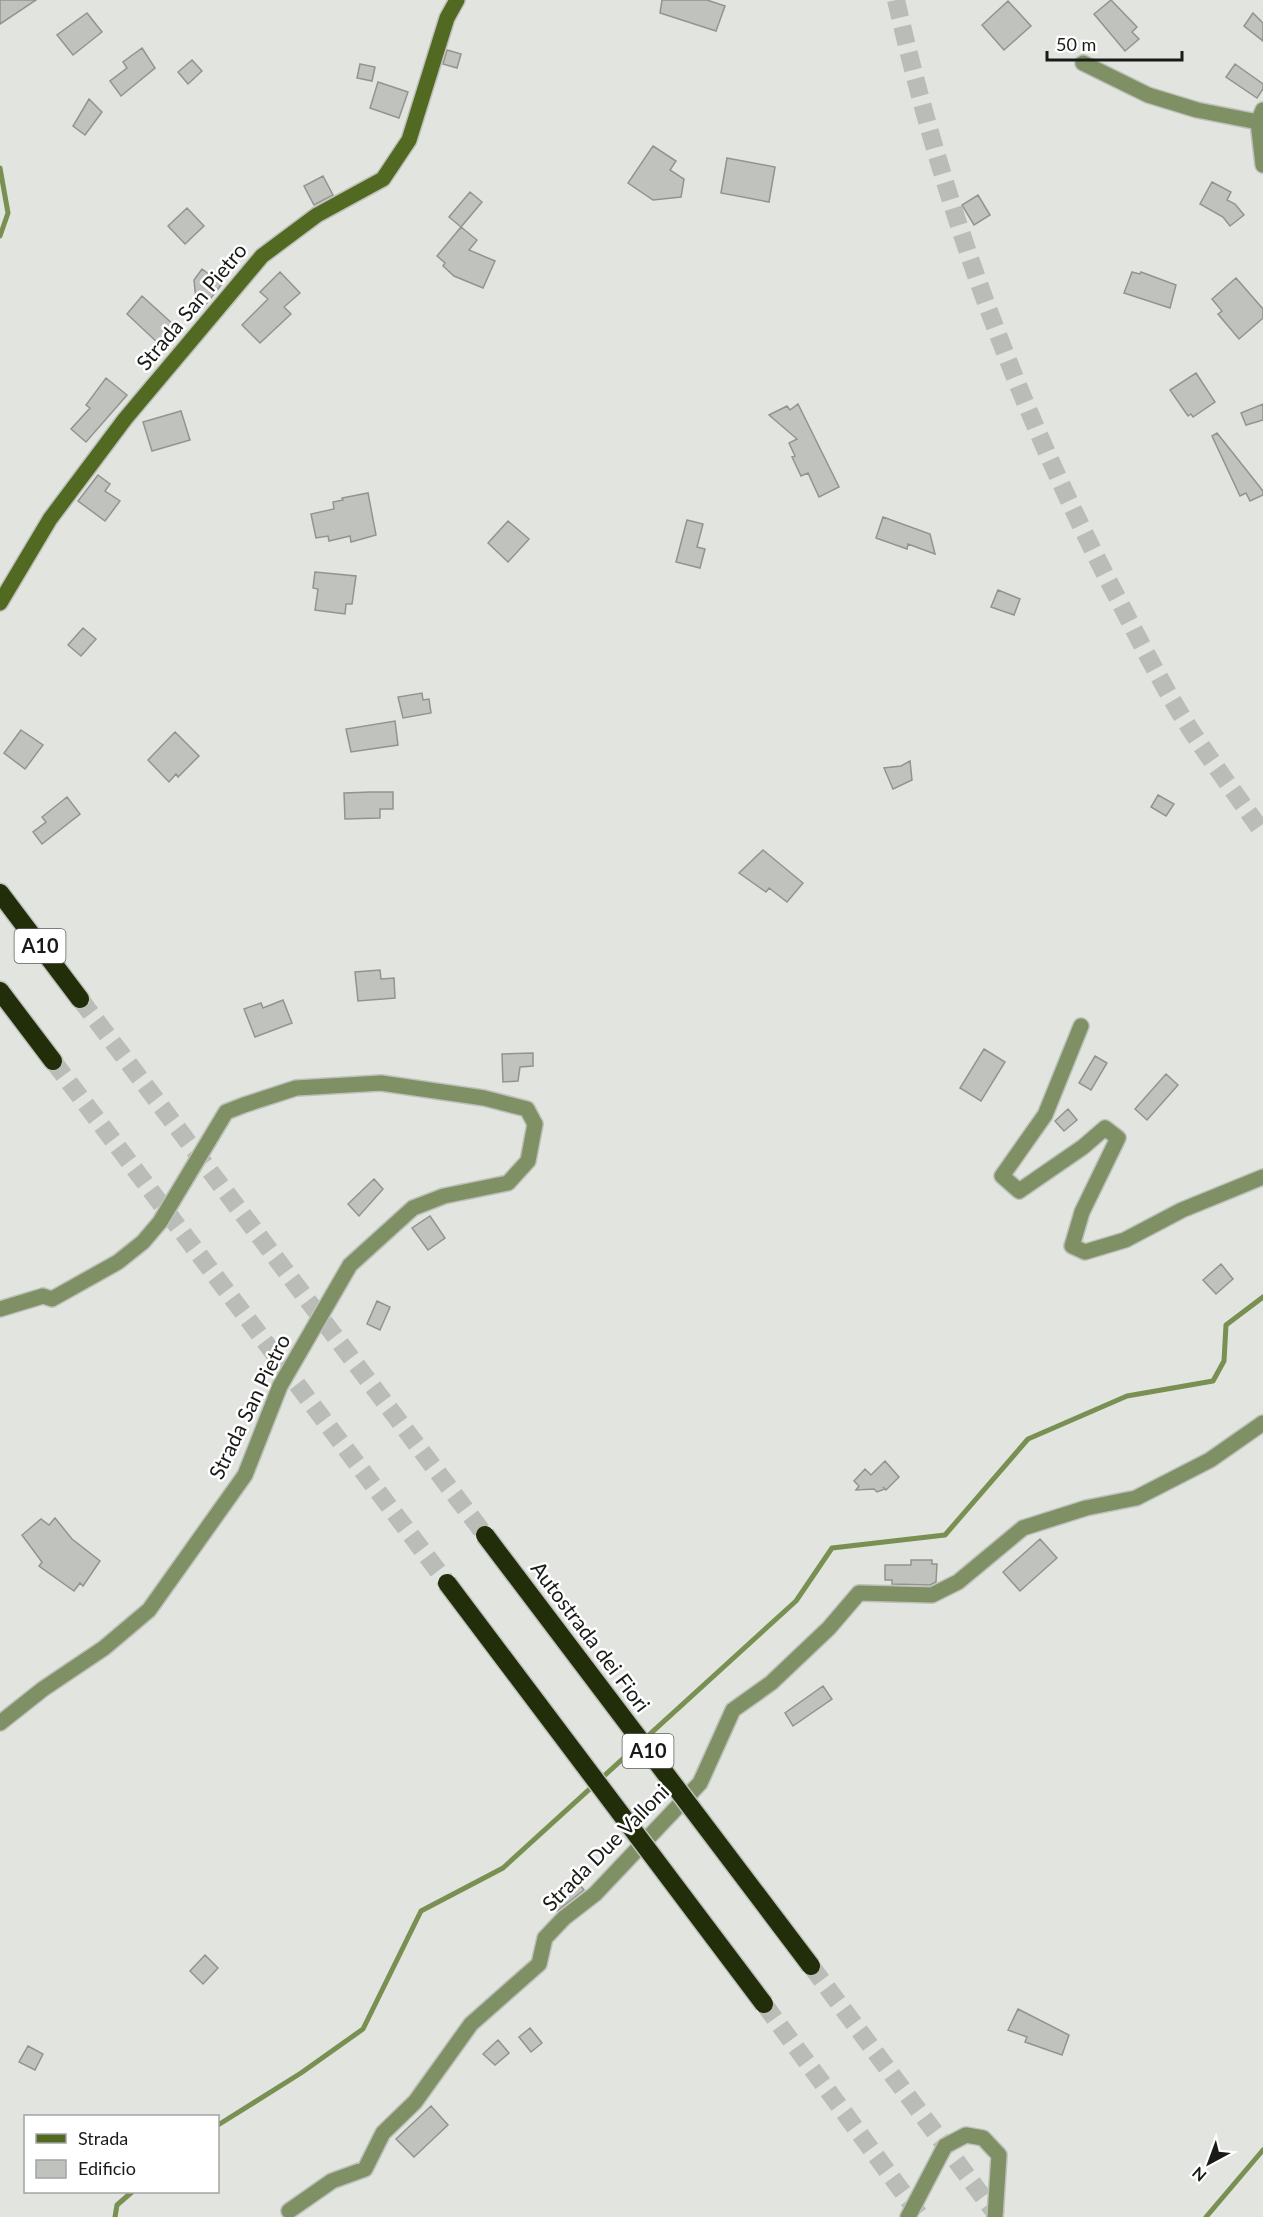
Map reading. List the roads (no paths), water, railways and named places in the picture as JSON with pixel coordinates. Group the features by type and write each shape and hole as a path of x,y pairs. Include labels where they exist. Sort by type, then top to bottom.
{"highway":[{"name":"A10","path":"0,893 80,999"},
{"name":"A10","path":"0,991 53,1061"},
{"name":"Autostrada dei Fiori","path":"485,1535 812,1966"},
{"name":"A10","path":"447,1583 764,2004"}],"street":[{"name":"Strada San Pietro","path":"0,603 50,519 125,419 262,256 317,215 383,179 410,140 447,18 457,0"},
{"path":"1083,63 1148,95 1197,110 1260,116 1263,165"},
{"path":"1082,1026 1045,1115 1002,1176 1019,1191 1083,1147 1105,1128 1118,1138 1082,1212 1072,1246 1085,1252 1125,1240 1182,1210 1263,1177"},
{"name":"Strada San Pietro","path":"0,1309 43,1296 52,1299 118,1262 142,1242 160,1222 226,1112 262,1098 296,1088 381,1083 484,1098 527,1109 535,1124 528,1161 508,1183 444,1196 413,1208 350,1264 335,1286 280,1386 245,1476 169,1584 149,1610 104,1648 43,1689 0,1723"},
{"name":"Strada Due Valloni","path":"289,2211 332,2181 365,2169 383,2133 415,2102 471,2024 539,1964 545,1938 564,1918 595,1894 700,1783 733,1710 771,1683 830,1628 859,1593 932,1595 958,1582 1023,1528 1086,1508 1136,1498 1210,1461 1263,1423"},
{"path":"908,2217 945,2146 966,2135 983,2138 999,2155 994,2217"}],"waterway":[{"path":"0,168 8,213 0,236"},
{"path":"219,2124 301,2073 363,2029 421,1911 503,1868 796,1601 832,1548 945,1535 1028,1439 1127,1396 1213,1381 1224,1361 1226,1325 1263,1297"},
{"path":"1206,2217 1263,2150"},
{"path":"115,2217 117,2205 131,2193"}],"tunnel":[{"path":"896,0 915,76 959,225 984,298 1042,441 1074,512 1160,679 1194,735 1263,833"},
{"path":"80,999 485,1535"},
{"path":"53,1061 447,1583"},
{"path":"811,1966 998,2217"},
{"path":"764,2004 921,2217"}]}
